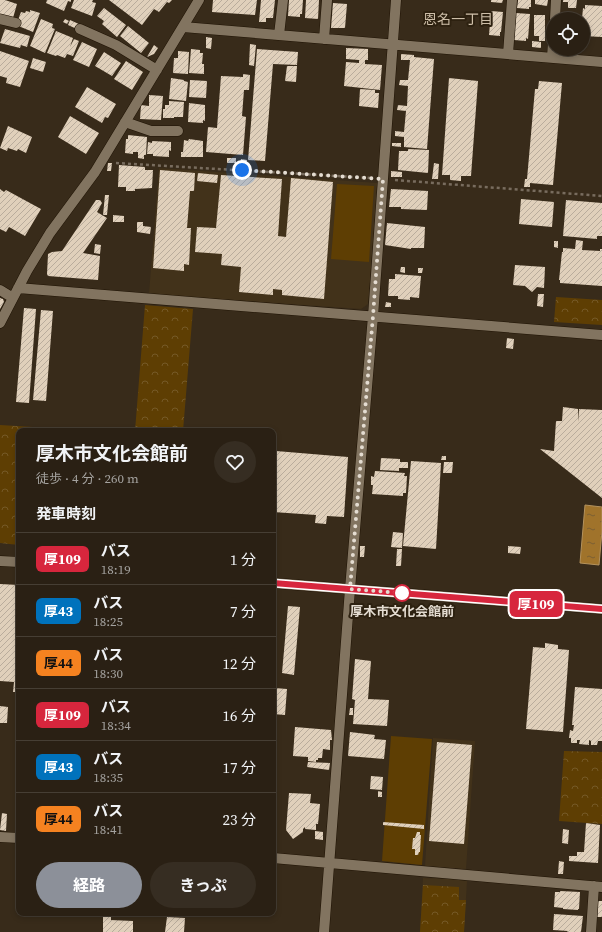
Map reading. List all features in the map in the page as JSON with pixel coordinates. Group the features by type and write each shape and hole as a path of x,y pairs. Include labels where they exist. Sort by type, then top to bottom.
{"street":[{"path":"0,323 27,271 50,233 101,162 199,0"},
{"path":"279,35 283,0"},
{"path":"324,39 328,0"},
{"path":"324,932 350,589 373,316 396,0"},
{"path":"508,54 512,0"},
{"path":"555,12 556,0"},
{"path":"3,22 16,23"},
{"path":"183,27 602,62"},
{"path":"80,29 116,45 157,70"},
{"path":"125,122 151,130 178,131"},
{"path":"18,288 602,335"},
{"path":"0,290 13,298"},
{"path":"0,561 16,562"},
{"path":"276,583 602,609"},
{"path":"0,837 16,838"},
{"path":"276,858 598,886 591,932"}],"path":[{"path":"101,162 383,179 602,196"}],"shaded area":[{"path":"159,168 378,183 368,304 361,309 149,294"},
{"path":"433,738 475,741 466,869 453,868 452,879 467,881 464,932 420,932 423,878 451,879 452,868 425,866"}],"green space":[{"path":"337,184 374,186 369,262 331,259"},
{"path":"556,297 602,300 602,325 554,322"},
{"path":"145,305 193,309 183,428 135,428"},
{"path":"0,425 49,428 16,428 16,545 0,543"},
{"path":"391,736 432,739 422,865 382,861"},
{"path":"564,751 602,752 602,824 559,821"},
{"path":"423,885 459,887 459,900 466,900 464,932 420,932"}],"water":[{"path":"585,505 602,507 602,531 599,565 580,563"}],"building":[{"path":"0,0 17,4 13,18 0,14"},
{"path":"47,0 71,0 71,2 68,1 64,11 46,3"},
{"path":"74,0 93,0 92,2 96,3 92,16 71,8"},
{"path":"109,0 172,0 169,3 167,2 159,12 154,9 142,25"},
{"path":"213,0 257,0 255,15 212,12"},
{"path":"261,0 275,0 273,18 266,18 266,22 259,22"},
{"path":"289,0 303,0 302,14 300,14 300,17 288,16"},
{"path":"306,0 319,0 318,19 305,18"},
{"path":"491,0 503,0 502,3 491,2"},
{"path":"518,0 531,0 531,7 529,7 529,9 517,8"},
{"path":"535,0 548,0 547,6 535,4"},
{"path":"563,0 577,0 576,8 568,8 568,2 563,2"},
{"path":"333,3 347,4 345,28 331,28"},
{"path":"585,5 602,6 602,37 590,36 590,12 583,12 583,8 585,9"},
{"path":"104,8 126,25 117,37 102,24 104,21 97,16"},
{"path":"30,10 40,13 33,32 16,25 21,12 30,12"},
{"path":"491,11 503,12 500,36 489,35"},
{"path":"516,13 530,14 528,39 526,38 526,41 514,40"},
{"path":"534,15 545,15 545,41 539,41 539,36 534,36"},
{"path":"41,19 53,24 52,28 55,29 45,53 30,46"},
{"path":"65,19 69,21 67,24 63,22"},
{"path":"70,20 81,25 79,30 68,25"},
{"path":"128,26 149,43 141,53 120,36"},
{"path":"5,29 30,36 27,47 21,45 20,48 0,43"},
{"path":"56,31 73,38 70,47 74,39 79,41 73,56 67,54 65,58 47,53"},
{"path":"206,37 212,38 211,49 206,48"},
{"path":"532,41 541,42 541,48 532,47"},
{"path":"82,42 97,49 89,67 73,60"},
{"path":"250,44 256,45 254,66 249,65"},
{"path":"154,45 158,48 154,54 147,57"},
{"path":"346,48 368,49 368,60 365,60 365,64 382,65 380,90 344,86 346,62 359,63 359,60 346,59"},
{"path":"191,49 200,50 200,53 203,53 202,64 204,64 204,74 189,73"},
{"path":"257,49 298,52 297,65 273,64 265,161 248,160"},
{"path":"0,51 29,61 20,87 6,83 7,78 0,76"},
{"path":"178,51 189,52 188,74 173,73 174,58 178,58"},
{"path":"104,52 121,63 112,76 95,66"},
{"path":"401,54 434,59 427,149 404,147 404,137 395,136 395,131 404,132 406,111 397,110 398,105 407,106 408,86 399,85 400,80 408,80 410,60 401,60"},
{"path":"33,58 46,62 43,72 30,68"},
{"path":"126,61 143,72 132,90 114,79"},
{"path":"287,66 297,66 296,82 285,81"},
{"path":"243,74 250,75 249,90 244,90 242,116 246,117 243,155 206,152 208,127 217,128 221,76 243,77"},
{"path":"171,78 188,82 186,101 169,99"},
{"path":"449,78 478,81 471,176 461,176 461,181 450,180 450,175 442,175"},
{"path":"190,80 207,81 206,98 189,97"},
{"path":"539,81 562,83 553,185 530,183 530,187 524,187 525,179 527,179 535,89 538,89"},
{"path":"87,87 116,104 108,118 105,117 102,123 75,107"},
{"path":"360,89 375,90 375,93 379,93 378,108 359,106"},
{"path":"149,95 163,96 161,120 140,119 141,105 149,106"},
{"path":"169,101 184,102 183,117 163,118 163,109 165,109 165,105 169,105"},
{"path":"189,103 205,105 205,121 203,120 203,123 188,122"},
{"path":"70,116 99,133 86,154 58,137"},
{"path":"8,126 32,137 26,153 18,149 17,151 8,148 7,151 0,148"},
{"path":"128,135 147,137 146,155 144,155 144,159 138,158 138,152 133,152 133,154 125,153 126,139 128,139"},
{"path":"189,139 203,141 203,157 181,157 184,140 188,141"},
{"path":"152,141 171,142 169,157 147,154 148,142 152,143"},
{"path":"392,143 401,143 401,147 392,146"},
{"path":"408,149 429,150 428,173 398,170 399,151 408,151"},
{"path":"227,158 236,158 236,163 227,163"},
{"path":"241,159 247,160 246,165 240,164"},
{"path":"108,163 112,163 111,171 107,171"},
{"path":"434,163 439,164 438,179 432,179"},
{"path":"119,165 145,167 145,170 153,170 152,188 126,191 126,187 118,187"},
{"path":"160,170 195,173 194,191 190,191 187,228 191,228 189,265 184,264 184,271 153,268"},
{"path":"391,171 402,172 402,177 391,177"},
{"path":"198,173 218,175 217,183 197,181"},
{"path":"221,175 282,179 278,236 286,237 291,178 333,182 324,299 282,295 282,290 273,289 273,295 239,292 241,267 221,265 222,254 195,252 197,227 216,228"},
{"path":"0,189 4,192 6,190 41,209 25,236 9,227 6,232 0,229"},
{"path":"391,189 428,191 427,210 389,207"},
{"path":"105,195 109,195 107,215 103,215"},
{"path":"521,199 554,202 552,227 519,224"},
{"path":"96,200 100,200 102,203 97,212 107,218 83,253 100,256 98,280 48,276 48,254 62,251"},
{"path":"566,200 602,203 602,236 597,236 597,239 563,236"},
{"path":"113,215 124,216 124,222 113,222"},
{"path":"137,222 143,222 143,226 151,227 150,234 137,232"},
{"path":"387,223 425,227 424,248 411,249 385,245"},
{"path":"576,240 583,241 582,250 600,251 600,249 602,249 602,286 560,283 559,280 563,248 575,249"},
{"path":"554,241 558,241 558,248 554,247"},
{"path":"95,244 101,245 100,254 94,253"},
{"path":"515,265 545,267 544,288 537,287 532,292 525,286 513,285"},
{"path":"401,267 405,267 405,273 400,272"},
{"path":"418,268 423,268 422,273 418,273"},
{"path":"395,274 421,276 419,298 410,297 410,300 398,299 398,296 388,296 389,279 395,279"},
{"path":"538,294 544,294 543,307 537,306"},
{"path":"0,298 3,299 4,302 0,309"},
{"path":"386,302 391,303 391,307 385,307"},
{"path":"24,308 36,309 29,403 16,402"},
{"path":"41,310 53,311 46,401 33,400"},
{"path":"507,338 514,339 513,349 506,348"},
{"path":"563,407 578,409 578,422 579,409 602,410 602,498 540,449 554,451 556,421 562,421"},
{"path":"276,451 348,457 344,517 327,516 326,524 315,523 316,515 276,512"},
{"path":"442,456 446,456 446,460 441,460"},
{"path":"381,458 400,459 400,462 408,462 408,468 399,468 399,471 380,470"},
{"path":"411,461 441,463 436,549 403,546"},
{"path":"444,462 453,462 452,473 443,473"},
{"path":"375,471 405,473 404,476 407,476 406,493 403,493 403,496 372,494 373,485 371,485 371,476 374,477"},
{"path":"393,532 403,533 402,548 391,547"},
{"path":"360,546 365,546 364,557 360,557"},
{"path":"508,546 521,547 520,554 508,553"},
{"path":"397,549 402,549 401,566 396,566"},
{"path":"0,584 16,585 16,692 13,692 14,682 0,681"},
{"path":"288,606 300,607 294,675 282,673"},
{"path":"545,643 558,645 558,649 569,650 563,732 526,729 533,647 545,648"},
{"path":"355,659 371,661 368,699 389,700 387,726 353,724 355,700 352,699"},
{"path":"575,687 602,689 602,741 598,741 597,745 591,745 591,741 589,740 589,745 579,744 580,740 577,740 577,743 571,743 571,738 569,738 570,730 573,731 574,725 572,725"},
{"path":"276,688 287,689 285,715 276,714"},
{"path":"0,706 8,707 7,723 0,723"},
{"path":"350,708 353,708 353,715 349,715"},
{"path":"295,727 331,730 332,740 330,740 330,750 323,749 322,758 318,758 316,762 308,761 308,757 293,756"},
{"path":"350,732 375,735 374,739 386,740 384,759 348,756"},
{"path":"437,742 472,745 464,844 429,841"},
{"path":"308,762 330,763 329,770 307,767"},
{"path":"371,776 383,777 382,790 370,789"},
{"path":"378,791 382,792 382,797 378,797"},
{"path":"289,793 311,794 310,803 320,804 316,830 305,829 305,827 303,832 293,839 286,830"},
{"path":"2,813 7,814 6,831 0,830"},
{"path":"383,822 424,825 424,829 383,825"},
{"path":"586,823 600,825 598,863 569,861 569,856 577,856 577,852 584,852"},
{"path":"563,829 569,830 568,844 562,843"},
{"path":"315,831 323,832 323,840 315,839"},
{"path":"417,832 420,832 421,835 420,852 418,855 415,855 415,849 412,849 413,838 415,838"},
{"path":"559,861 564,862 563,874 558,874"},
{"path":"555,892 580,892 578,910 554,907"},
{"path":"598,901 602,901 602,917 597,917"},
{"path":"554,914 583,916 581,932 553,930"},
{"path":"103,916 111,917 111,920 133,921 133,932 103,932"},
{"path":"167,917 185,918 184,932 165,932"}],"bus line":[{"name":"厚109","path":"276,583 602,609"}],"place":[{"name":"厚木市文化会館前","path":"402,593"}],"district":[{"name":"恩名一丁目","path":"458,19"}],"route":[{"path":"242,170 383,179 350,589 402,593"}]}
